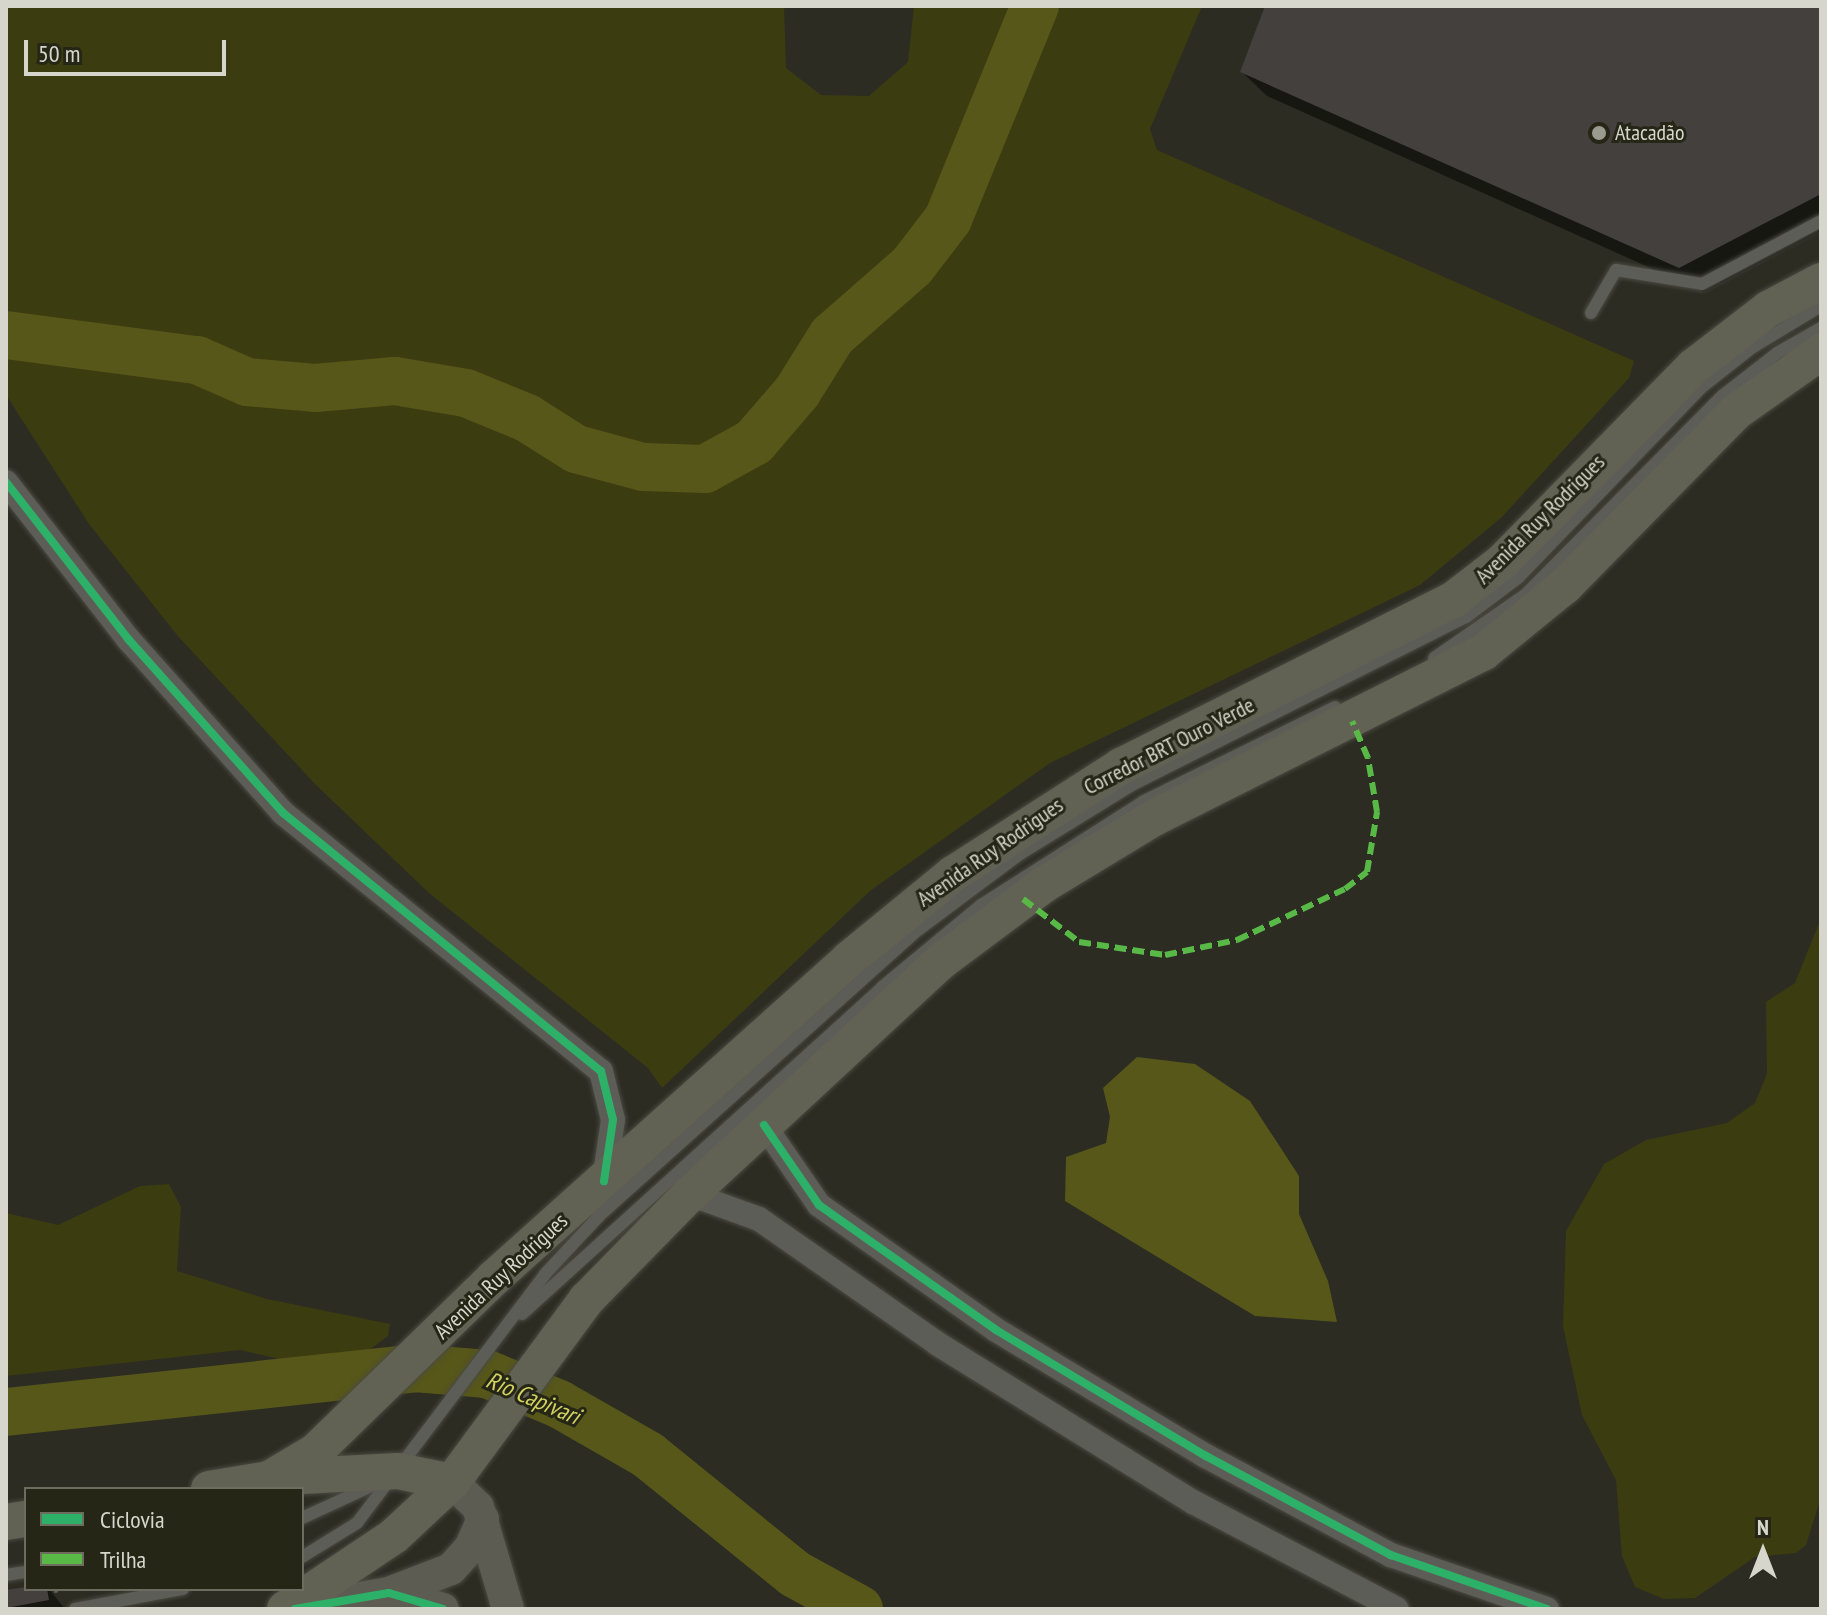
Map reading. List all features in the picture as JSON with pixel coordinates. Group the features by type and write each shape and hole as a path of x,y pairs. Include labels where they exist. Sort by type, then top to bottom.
{"main road":[{"name":"Avenida Ruy Rodrigues","path":"221,1487 269,1479 316,1451 604,1181 849,959 953,874 1121,766 1454,599 1502,562 1693,367 1768,309 1821,281"},
{"path":"285,1609 394,1536 452,1482 551,1342 690,1194 943,960 1045,884 1154,818 1454,670 1512,632 1565,586 1736,412 1821,352"},
{"path":"269,1479 398,1471 452,1482"}],"street":[{"path":"6,482 129,640 283,813 601,1071 613,1120 604,1181"},
{"path":"764,1125 819,1205 996,1330 1206,1456 1391,1555 1545,1609"},
{"path":"690,1194 759,1219 938,1344 1166,1485 1397,1609"},
{"path":"452,1482 469,1494 483,1519 508,1609"},
{"path":"295,1609 357,1603 451,1569 470,1548 483,1519"},
{"path":"389,1593 443,1609"}],"lane":[{"path":"1591,313 1616,270 1702,284 1821,221"},
{"name":"Corredor BRT Ouro Verde","path":"304,1556 357,1523 432,1428 545,1274 599,1216 864,975 945,908 1020,854 1132,785 1475,611 1518,578 1702,387 1753,347 1821,306"},
{"path":"1418,665 1472,635 1526,594 1722,396 1777,353 1821,328"},
{"path":"1736,412 1821,361"},
{"name":"Corredor BRT Ouro Verde","path":"500,1336 882,987 981,905 1133,807 1355,697"},
{"name":"Corredor BRT Ouro Verde","path":"304,1517 398,1471"},
{"path":"75,1609 172,1591"}],"shaded area":[{"path":"6,6 784,6 786,68 821,95 869,96 908,62 914,6 1202,6 1150,129 1157,150 1634,361 1629,378 1502,517 1420,585 1050,763 870,891 662,1088 648,1068 429,893 315,784 177,635 89,524 6,395"},
{"path":"1821,918 1821,1497 1806,1545 1796,1553 1755,1557 1695,1598 1664,1599 1635,1587 1622,1556 1616,1480 1582,1415 1563,1326 1566,1231 1604,1164 1646,1140 1727,1123 1755,1103 1767,1074 1766,1002 1795,983"},
{"path":"1137,1057 1195,1064 1250,1101 1299,1176 1299,1214 1328,1281 1337,1322 1255,1316 1065,1201 1066,1157 1106,1143 1110,1117 1103,1088"},
{"path":"169,1184 181,1207 177,1271 267,1299 390,1324 388,1336 349,1365 324,1369 240,1350 6,1376 6,1213 58,1225 140,1186"}],"building":[{"name":"Atacadão","path":"1265,6 1816,6 1821,8 1821,194 1679,268 1240,72"},
{"path":"24,1587 24,1591 47,1591 49,1600 6,1608 6,1590"}],"waterway":[{"path":"6,335 197,360 247,382 315,388 395,381 466,393 527,418 576,449 643,467 705,469 754,442 797,392 832,336 912,266 948,219 1035,6"},
{"name":"Rio Capivari","path":"6,1412 415,1368 487,1374 559,1404 648,1455 795,1574 859,1609"}],"marked path":[{"path":"1023,899 1079,942 1165,955 1237,940 1345,889 1367,872 1377,812 1368,758 1352,721"}],"cycle path":[{"path":"6,482 129,640 283,813 601,1071 613,1120 604,1181"},
{"path":"764,1125 819,1205 996,1330 1206,1456 1391,1555 1547,1609"},
{"path":"295,1609 389,1593 443,1609"}],"place":[{"name":"Atacadão","path":"1599,133"}]}
